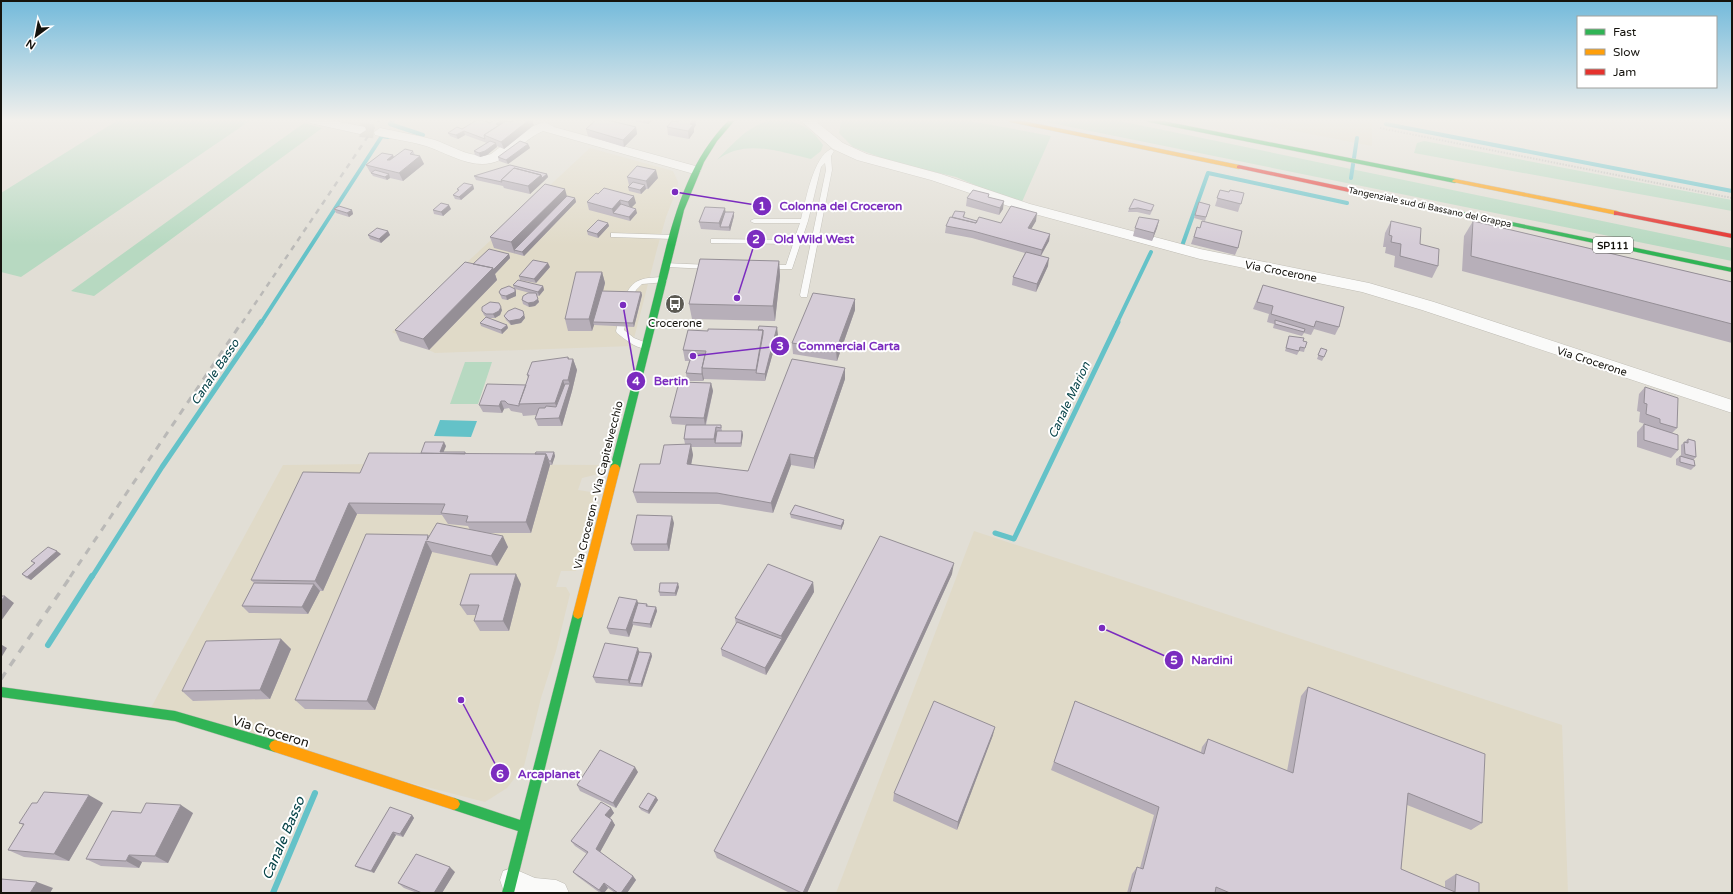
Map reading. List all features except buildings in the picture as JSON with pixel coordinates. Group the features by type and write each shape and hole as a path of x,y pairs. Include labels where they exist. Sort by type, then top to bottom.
{"main road":[{"name":"Via Croceron - Via Capitelvecchio","path":"510,886 680,210 694,170 699,162"},
{"name":"Tangenziale sud di Bassano del Grappa","path":"1211,162 1732,270"},
{"path":"1359,162 1732,236"},
{"name":"Via Croceron","path":"1,692 175,716 350,769 526,827"}],"street":[{"path":"664,162 694,170"},
{"name":"Via Crocerone","path":"879,162 936,177 1025,207 1200,254 1364,287 1428,306 1732,407"},
{"path":"510,886 556,893"}],"lane":[{"path":"759,267 789,267 804,221 818,167 822,162"},
{"path":"804,295 830,162"},
{"path":"754,221 804,221"},
{"path":"614,235 673,237"},
{"path":"714,241 797,242"},
{"path":"667,265 715,267"},
{"path":"646,346 631,340 620,330 630,290 643,280 663,280"}],"path":[{"path":"1550,162 1732,198"}],"shaded area":[{"path":"575,162 640,162 673,171 678,182 677,189 666,217 632,346 435,353 392,332"},
{"path":"283,465 605,465 603,473 582,478 578,490 597,493 576,571 561,571 556,587 566,587 570,594 556,651 541,698 524,766 507,788 485,802 147,715"},
{"path":"974,531 1562,725 1568,893 836,893"}],"green space":[{"path":"51,162 190,162 21,277 1,272 1,193"},
{"path":"250,162 276,162 94,296 71,291"},
{"path":"892,162 1040,162 1021,204 997,196 956,177"},
{"path":"1242,162 1316,162 1732,248 1732,261"},
{"path":"1462,162 1532,162 1732,200 1732,211"},
{"path":"465,362 492,362 478,404 450,404"}],"water":[{"path":"440,420 477,421 471,437 434,436"}],"waterway":[{"name":"Canale Basso","path":"261,323 365,162"},
{"name":"Canale Marion","path":"1351,178 1353,162"},
{"path":"1581,162 1732,191"},
{"name":"Canale Marion","path":"1179,246 1182,246 1208,173 1347,203"},
{"name":"Canale Marion","path":"1117,323 1151,252"},
{"name":"Canale Basso","path":"92,577 162,467 261,322"},
{"name":"Canale Marion","path":"995,533 1014,539 1118,322"},
{"name":"Canale Basso","path":"48,645 92,576"},
{"name":"Canale Basso","path":"273,893 315,793"}],"railway":[{"path":"242,323 351,162"},
{"path":"70,577 242,322"},
{"path":"1,679 71,576"}],"traffic: fast":[{"path":"615,468 680,210 689,185 700,162"},
{"path":"1358,162 1455,181"},
{"path":"1372,195 1732,270"},
{"path":"508,893 578,614"},
{"path":"1,692 175,716 275,746"},
{"path":"454,804 525,827"}],"traffic: slow":[{"path":"1213,162 1239,167"},
{"path":"1455,181 1617,213"},
{"path":"578,614 615,468"},
{"path":"275,746 454,804"}],"traffic: jam":[{"path":"1239,167 1372,195"},
{"path":"1617,213 1732,236"}],"place":[{"name":"Colonna del Croceron","path":"675,192"},
{"name":"Old Wild West","path":"737,298"},
{"name":"Crocerone","path":"675,304"},
{"name":"Bertin","path":"623,305"},
{"name":"Commercial Carta","path":"693,356"},
{"name":"Nardini","path":"1102,628"},
{"name":"Arcaplanet","path":"461,700"}]}
